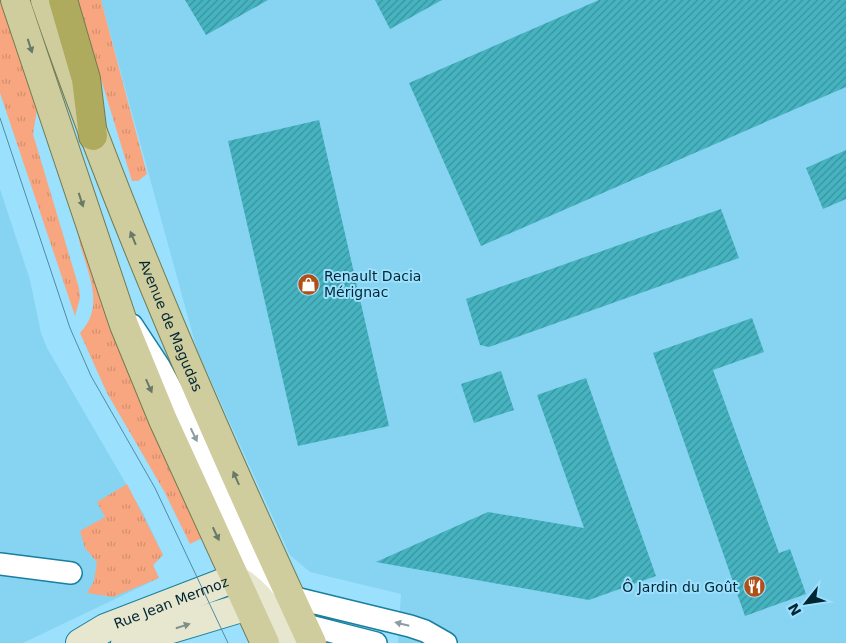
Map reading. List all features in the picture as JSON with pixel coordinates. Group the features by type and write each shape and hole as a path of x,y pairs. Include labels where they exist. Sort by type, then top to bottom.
{"highway":[{"path":"63,0 86,79 93,136"}],"main road":[{"path":"15,0 116,303 146,381 235,578 269,601 300,637"},
{"name":"Avenue de Magudas","path":"45,0 93,136 190,374 271,554 269,601"},
{"name":"Rue Jean Mermoz","path":"80,643 105,628 235,578"},
{"path":"265,643 269,601"},
{"name":"Rue Jean Mermoz","path":"125,643 269,601"}],"street":[{"path":"116,303 147,346 184,413 269,601 410,626 425,631 446,643"},
{"path":"0,564 71,573"},
{"path":"300,637 376,643"}],"shaded area":[{"path":"101,0 846,0 846,643 398,643 401,594 310,572 290,555 197,350"},
{"path":"0,189 30,280 41,333 47,348 144,515 163,555 153,565 159,578 23,643 0,643"}],"green space":[{"path":"0,0 2,0 38,104 33,134 79,288 80,298 75,316 0,93"},
{"path":"77,0 101,0 147,174 138,181 132,181"},
{"path":"78,235 82,239 204,537 190,544 164,491 107,393 80,333 88,322 93,298 89,273"},
{"path":"127,484 163,555 153,565 159,578 113,597 87,593 94,581 97,562 85,548 80,531 105,517 97,502"}],"building":[{"path":"185,0 268,0 206,35"},
{"path":"375,0 442,0 390,29"},
{"path":"599,0 846,0 846,87 481,246 409,83"},
{"name":"Renault Dacia Mérignac","path":"319,120 389,426 298,446 228,141"},
{"path":"846,150 846,199 823,209 806,168"},
{"path":"721,209 739,258 489,347 480,345 466,299"},
{"path":"752,318 764,352 713,370 779,553 790,549 806,594 745,616 653,353"},
{"path":"501,371 514,410 474,423 461,384"},
{"path":"586,378 656,576 589,600 376,562 488,512 584,528 537,395"}],"tram line":[{"path":"0,118 70,328 91,376 155,488 228,643"}],"place":[{"name":"Renault Dacia Mérignac","path":"308,284"},
{"name":"Ô Jardin du Goût","path":"754,587"}]}
